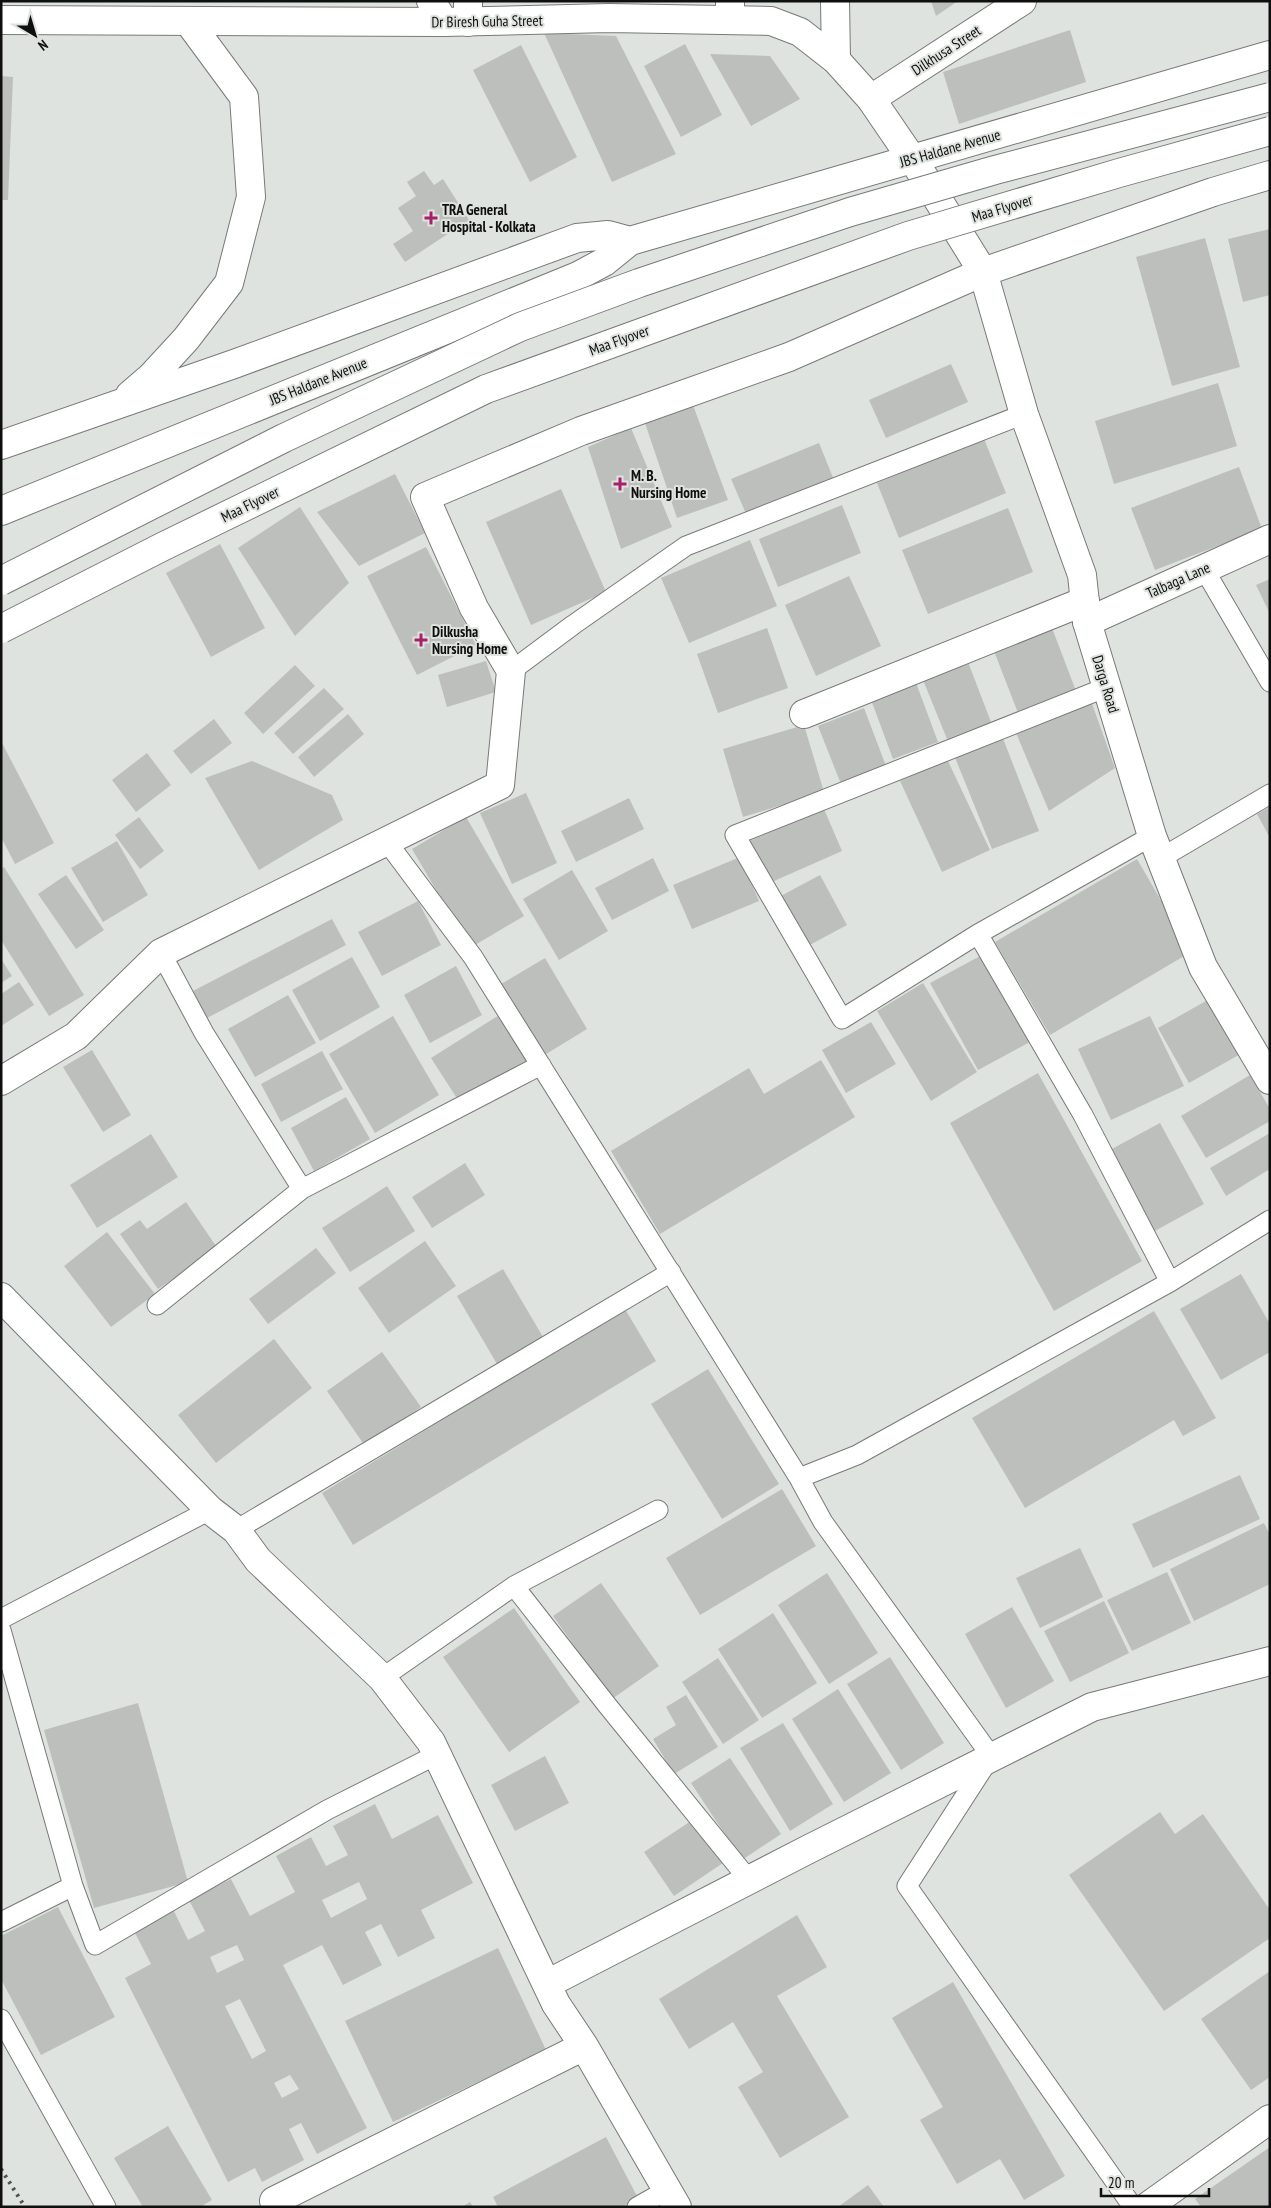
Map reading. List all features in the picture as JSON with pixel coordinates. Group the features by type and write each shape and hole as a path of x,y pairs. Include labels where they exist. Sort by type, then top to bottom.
{"main road":[{"path":"835,1 836,60"},
{"name":"Dilkhusa Street","path":"871,99 1022,1"},
{"name":"Dr Biresh Guha Street","path":"1,20 188,21 453,12 609,18 730,11 771,21 800,32 836,60 871,99 912,159 983,272"},
{"path":"122,403 151,377 186,339 229,283 251,197 244,97 188,21"},
{"name":"JBS Haldane Avenue","path":"1,511 578,276 604,262 630,241 1270,55"},
{"path":"1,581 284,438 520,327 640,283 850,212 994,170 1270,97"},
{"name":"Maa Flyover","path":"1,629 162,547 486,389 908,236 1119,173 1270,131"},
{"path":"1,1081 76,1036 161,953 500,785 511,671 474,608 425,497 581,431 789,357 983,272 1213,192 1270,175"},
{"name":"JBS Haldane Avenue","path":"1,444 234,364 577,238 608,235 630,241"},
{"name":"Darga Road","path":"983,272 1024,414 1082,575 1086,611 1107,687 1157,847 1203,968 1270,1080"},
{"name":"Talbaga Lane","path":"804,714 1204,569 1270,539"},
{"path":"1,1297 210,1510 236,1530 258,1560 382,1678 431,1742 556,2004 584,2046 672,2199"},
{"path":"547,1984 991,1756 1092,1707 1270,1661"},
{"path":"274,2201 584,2046"},
{"path":"1147,2207 1270,2119"}],"lane":[{"path":"511,671 686,546 1024,414"},
{"path":"1204,569 1270,682"},
{"path":"1107,687 735,835 842,1019 978,934 1270,794"},
{"path":"387,842 473,957 799,1478 823,1522 991,1756 908,1886 1133,2207"},
{"path":"978,934 1083,1115 1170,1282"},
{"path":"161,953 204,1033 302,1189"},
{"path":"157,1305 302,1189 541,1065"},
{"path":"799,1478 857,1455 1170,1282 1270,1220"},
{"path":"236,1530 671,1272"},
{"path":"1,1618 210,1510"},
{"path":"382,1678 514,1586 658,1510"},
{"path":"514,1586 749,1880"},
{"path":"1,1630 73,1886 95,1945 327,1810 438,1754"},
{"path":"1,1922 73,1886"},
{"path":"1,2019 106,2207"},
{"path":"637,2207 672,2199"}],"building":[{"path":"931,1 958,1 936,16"},
{"path":"1070,30 1086,82 959,124 943,72"},
{"path":"544,33 616,36 676,154 612,182"},
{"path":"685,44 722,115 681,137 644,66"},
{"path":"521,45 577,157 530,182 473,70"},
{"path":"710,54 770,56 800,99 751,126"},
{"path":"1,76 13,77 8,200 1,200"},
{"path":"424,171 434,185 443,179 469,220 405,262 393,244 413,231 398,208 416,196 407,182"},
{"path":"1270,229 1270,295 1243,302 1228,239"},
{"path":"1205,238 1240,367 1172,386 1136,257"},
{"path":"951,364 968,402 886,438 869,400"},
{"path":"1218,383 1237,446 1114,484 1095,421"},
{"path":"693,405 728,500 677,518 644,420"},
{"path":"631,428 672,527 621,549 588,447"},
{"path":"984,439 1006,493 899,538 877,483"},
{"path":"819,443 834,480 747,516 731,479"},
{"path":"1239,467 1262,529 1155,570 1131,508"},
{"path":"395,474 425,533 359,566 317,512"},
{"path":"561,489 606,592 531,625 486,522"},
{"path":"842,505 861,553 778,587 759,539"},
{"path":"300,507 349,583 295,636 238,548"},
{"path":"1008,508 1033,572 928,614 902,550"},
{"path":"750,540 777,606 689,643 661,578"},
{"path":"220,544 265,628 211,657 166,573"},
{"path":"426,547 476,645 417,675 367,576"},
{"path":"849,576 881,646 816,676 785,605"},
{"path":"1270,579 1270,614 1256,585"},
{"path":"767,628 788,688 718,713 697,654"},
{"path":"1052,628 1076,691 1018,713 994,651"},
{"path":"486,661 496,692 447,707 438,675"},
{"path":"968,662 991,722 947,739 923,680"},
{"path":"295,665 315,686 263,734 244,713"},
{"path":"915,680 938,742 893,759 870,697"},
{"path":"324,688 344,709 293,754 274,733"},
{"path":"1090,698 1115,768 1049,811 1013,726"},
{"path":"864,708 886,766 841,784 818,726"},
{"path":"348,714 364,734 314,777 298,757"},
{"path":"214,719 232,743 191,774 173,751"},
{"path":"804,725 824,792 743,817 723,749"},
{"path":"1002,736 1039,831 992,849 954,755"},
{"path":"1,741 54,843 15,864 1,837"},
{"path":"147,753 171,785 136,812 112,780"},
{"path":"947,759 990,850 942,872 900,781"},
{"path":"252,761 332,795 343,820 259,870 205,778"},
{"path":"526,793 557,863 512,884 480,813"},
{"path":"629,798 644,829 576,862 561,831"},
{"path":"1270,807 1270,838 1257,814"},
{"path":"824,809 842,851 765,885 747,842"},
{"path":"139,817 164,851 140,869 115,835"},
{"path":"466,817 524,916 470,948 412,849"},
{"path":"117,841 148,895 103,922 71,868"},
{"path":"740,857 759,901 692,929 673,885"},
{"path":"653,858 669,891 612,920 595,888"},
{"path":"1137,859 1191,952 1050,1035 995,942"},
{"path":"4,867 84,995 49,1016 1,940 1,869"},
{"path":"572,870 608,931 559,960 523,899"},
{"path":"66,875 104,930 76,949 38,894"},
{"path":"820,875 847,925 804,948 777,898"},
{"path":"418,901 441,945 382,976 358,932"},
{"path":"332,919 346,945 207,1018 193,991"},
{"path":"982,955 1030,1042 978,1070 930,983"},
{"path":"352,957 380,1007 320,1041 292,990"},
{"path":"545,958 587,1029 538,1059 496,987"},
{"path":"1,959 12,976 1,983"},
{"path":"456,966 482,1015 430,1043 404,995"},
{"path":"19,982 34,1005 1,1026 1,994"},
{"path":"923,983 977,1072 931,1101 877,1011"},
{"path":"288,995 316,1043 255,1077 228,1029"},
{"path":"1213,997 1244,1052 1189,1083 1158,1028"},
{"path":"504,1012 533,1058 460,1103 431,1058"},
{"path":"393,1016 439,1095 375,1133 329,1054"},
{"path":"1150,1016 1184,1086 1111,1120 1078,1049"},
{"path":"871,1022 896,1064 846,1093 822,1050"},
{"path":"92,1050 131,1115 103,1132 63,1067"},
{"path":"322,1051 343,1089 281,1122 261,1084"},
{"path":"821,1060 855,1117 660,1234 611,1151 749,1068 764,1094"},
{"path":"1038,1073 1142,1261 1054,1311 950,1123"},
{"path":"1250,1075 1270,1109 1270,1121 1206,1158 1181,1116"},
{"path":"346,1097 370,1139 314,1171 291,1128"},
{"path":"1160,1123 1204,1204 1153,1232 1108,1151"},
{"path":"1270,1133 1270,1169 1226,1196 1210,1168"},
{"path":"151,1134 178,1177 97,1228 70,1185"},
{"path":"465,1163 485,1195 432,1228 412,1197"},
{"path":"387,1186 415,1231 350,1272 322,1228"},
{"path":"186,1202 218,1249 158,1289 120,1234 140,1220 147,1229"},
{"path":"107,1232 155,1294 111,1327 64,1266"},
{"path":"425,1241 456,1286 389,1333 358,1288"},
{"path":"316,1248 336,1273 268,1324 249,1299"},
{"path":"503,1269 543,1337 497,1364 457,1296"},
{"path":"1241,1274 1270,1324 1270,1352 1221,1380 1180,1309"},
{"path":"625,1309 656,1361 353,1545 322,1493"},
{"path":"1154,1311 1216,1418 1183,1436 1174,1420 1025,1508 972,1418"},
{"path":"274,1339 312,1388 216,1463 178,1415"},
{"path":"382,1352 421,1407 365,1446 327,1391"},
{"path":"708,1369 779,1484 722,1519 651,1404"},
{"path":"1240,1475 1260,1519 1153,1568 1132,1524"},
{"path":"782,1489 816,1546 700,1615 666,1558"},
{"path":"1264,1523 1270,1535 1270,1584 1194,1621 1170,1569"},
{"path":"1080,1548 1103,1597 1040,1628 1016,1578"},
{"path":"1167,1572 1191,1623 1132,1651 1107,1600"},
{"path":"827,1573 878,1653 829,1684 778,1605"},
{"path":"601,1583 659,1666 612,1699 553,1616"},
{"path":"1104,1601 1129,1653 1070,1682 1044,1631"},
{"path":"1012,1607 1054,1681 1006,1708 965,1634"},
{"path":"514,1608 580,1702 509,1752 443,1657"},
{"path":"773,1613 817,1683 762,1718 718,1649"},
{"path":"890,1657 944,1743 901,1770 847,1684"},
{"path":"718,1658 759,1720 723,1744 682,1682"},
{"path":"838,1689 891,1773 844,1802 792,1719"},
{"path":"686,1695 718,1747 674,1774 653,1739 676,1725 666,1707"},
{"path":"138,1703 188,1882 94,1908 44,1730"},
{"path":"783,1723 833,1804 790,1831 740,1748"},
{"path":"545,1756 569,1803 515,1831 491,1785"},
{"path":"730,1758 781,1834 742,1860 691,1783"},
{"path":"375,1804 392,1839 438,1815 473,1883 421,1910 435,1938 398,1957 381,1924 365,1932 382,1965 343,1985 322,1945 283,1965 367,2128 317,2154 301,2123 289,2129 304,2160 262,2182 255,2168 228,2182 125,1978 151,1964 133,1929 173,1909 188,1940 205,1931 189,1900 231,1879 250,1916 295,1892 276,1856 311,1837 326,1866 348,1855 333,1826","holes":["359,1882 367,1899 331,1918 322,1900","237,1945 244,1960 217,1973 210,1957","240,1999 266,2051 252,2059 225,2006","290,2075 299,2089 282,2098 274,2083"]},
{"path":"1160,1812 1175,1834 1203,1814 1270,1910 1270,1938 1164,2011 1069,1875"},
{"path":"694,1819 723,1863 674,1896 644,1852"},
{"path":"58,1907 115,2017 41,2055 1,1979 1,1936"},
{"path":"797,1915 827,1967 777,1996 849,2117 780,2158 738,2087 763,2072 733,2022 689,2049 659,1999"},
{"path":"498,1948 546,2050 393,2122 345,2021"},
{"path":"1270,1971 1270,2077 1251,2090 1201,2019"},
{"path":"953,1982 1065,2176 1024,2200 1000,2159 957,2184 920,2120 943,2107 892,2018"},
{"path":"168,2126 212,2200 200,2207 143,2207 114,2158"},
{"path":"606,2137 638,2198 622,2207 498,2207 493,2197"},
{"path":"1270,2147 1270,2207 1201,2207 1195,2199"},
{"path":"868,2185 884,2207 838,2207"},
{"path":"470,2202 473,2207 462,2207"}],"railway":[{"path":"1,2169 25,2207"}],"place":[{"name":"TRA General Hospital - Kolkata","path":"431,218"},
{"name":"M. B. Nursing Home","path":"620,484"},
{"name":"Dilkusha Nursing Home","path":"421,640"}]}
